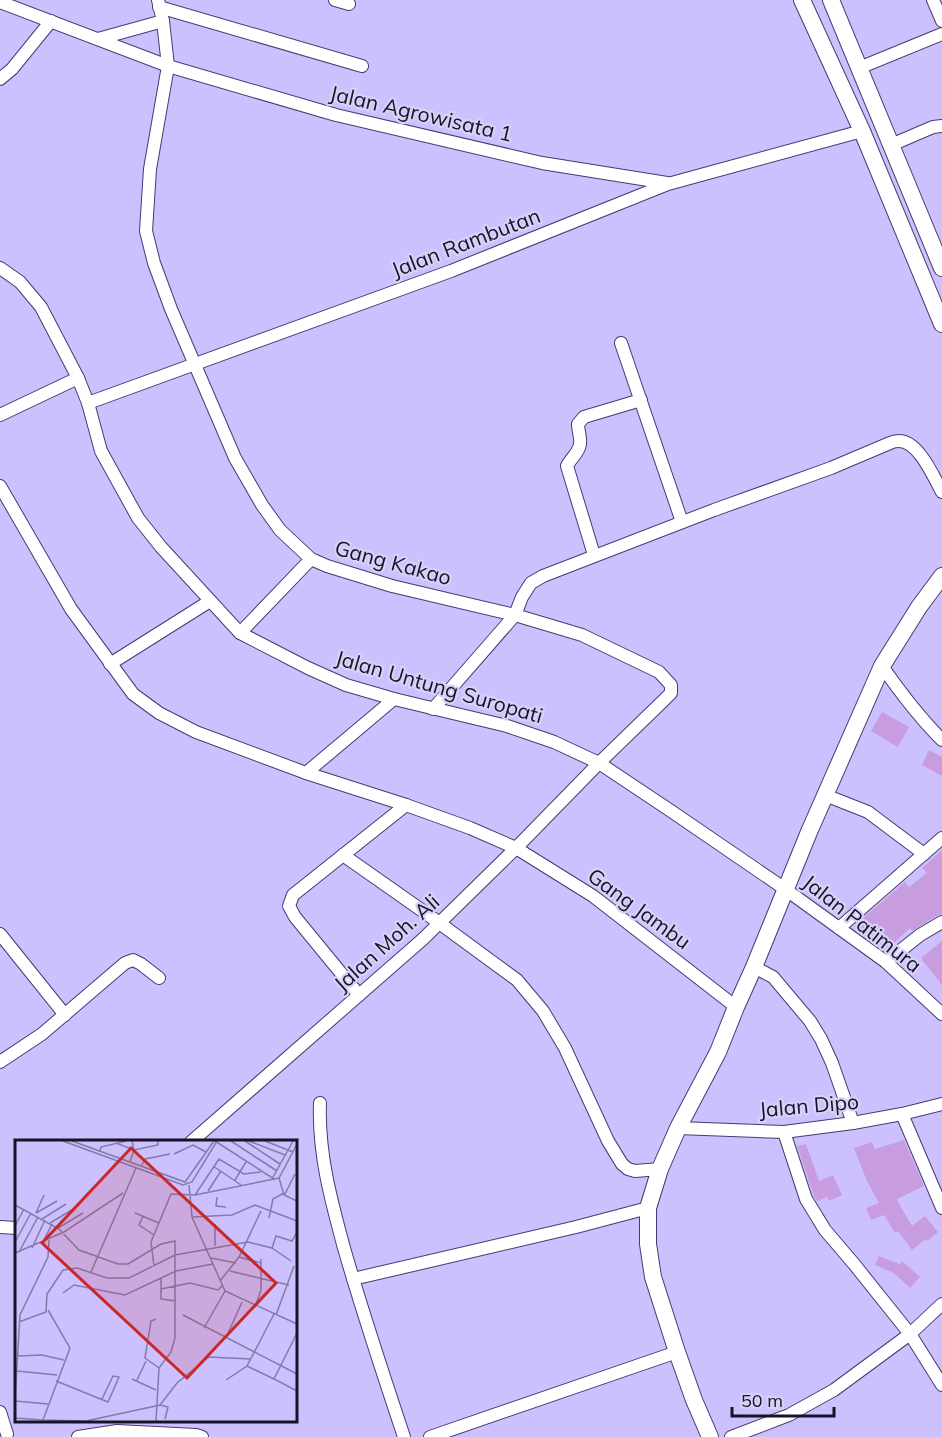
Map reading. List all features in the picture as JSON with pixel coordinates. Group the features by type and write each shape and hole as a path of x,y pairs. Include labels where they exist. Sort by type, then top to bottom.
{"street":[{"path":"335,0 349,4"},
{"path":"802,0 862,131 942,324"},
{"path":"831,0 863,67"},
{"path":"839,0 891,145 941,266"},
{"path":"933,0 942,21"},
{"name":"Jalan Agrowisata 1","path":"1,1 168,66 325,112 542,162 668,184"},
{"path":"159,3 362,66"},
{"name":"Gang Kakao","path":"159,3 168,66 150,169 146,231 154,263 194,364 235,458 262,505 280,530 311,559 327,566 392,586 515,615 582,635 659,672 671,686 671,693 598,763"},
{"path":"0,79 12,69 51,21"},
{"path":"98,39 162,21"},
{"path":"863,67 942,34"},
{"path":"891,145 933,127 942,126"},
{"name":"Jalan Rambutan","path":"88,403 451,271 668,184 862,131"},
{"path":"900,223 907,229 914,229 919,224 920,215"},
{"path":"920,273 919,266 926,258 936,259 941,266"},
{"name":"Jalan Untung Suropati","path":"0,268 20,282 41,307 78,378 88,403 101,451 138,518 161,547 240,633 346,685 517,729 554,742 598,763 785,889"},
{"path":"621,344 682,522"},
{"path":"0,415 78,378"},
{"path":"594,555 567,466 580,444 578,424 584,417 640,400"},
{"path":"433,709 515,615 522,597 531,584 543,576 898,441 907,442 922,457 942,492"},
{"name":"Gang Jambu","path":"0,486 71,609 133,694 159,713 196,732 306,773 470,828 516,848 593,896 736,1007"},
{"path":"240,633 311,559"},
{"path":"710,1437 676,1352 653,1277 648,1244 648,1208 660,1168 718,1052 785,889 882,666 942,576"},
{"path":"110,664 210,601"},
{"path":"882,666 898,690 942,741"},
{"path":"306,773 394,699"},
{"name":"Jalan Moh. Ali","path":"193,1140 439,923 598,763"},
{"path":"825,795 868,812 924,854"},
{"path":"359,995 295,917 289,906 293,895 406,805"},
{"path":"839,928 942,838"},
{"path":"343,855 517,980 543,1011 565,1048 608,1141 622,1164 635,1171 660,1168"},
{"name":"Jalan Patimura","path":"785,889 886,962 942,1014"},
{"path":"886,962 920,935 942,922"},
{"path":"0,934 64,1015"},
{"path":"0,1062 42,1034 125,963 133,960 159,978"},
{"path":"754,967 773,977 810,1021 832,1063 853,1123"},
{"path":"320,1103 320,1138 331,1199 353,1279 404,1437"},
{"name":"Jalan Dipo","path":"678,1128 784,1132 853,1123 942,1104"},
{"path":"902,1114 942,1208"},
{"path":"784,1132 806,1199 820,1222 910,1334 942,1384"},
{"path":"353,1279 648,1208"},
{"path":"0,1227 15,1228"},
{"path":"731,1437 789,1415 834,1390 910,1334 942,1304"},
{"path":"430,1437 676,1352"},
{"path":"0,1412 7,1435"},
{"path":"78,1437 117,1431 202,1437"}],"building":[{"path":"882,712 909,727 898,747 871,731"},
{"path":"929,750 942,757 942,776 922,765"},
{"path":"942,850 942,914 912,931 910,928 885,951 855,925 905,882 909,887 927,873 922,868"},
{"path":"942,941 942,985 921,958"},
{"path":"904,1140 924,1186 897,1199 898,1202 912,1226 925,1216 938,1232 912,1250 898,1231 895,1233 884,1215 871,1220 866,1208 879,1203 867,1181 854,1148 872,1142 875,1149"},
{"path":"806,1144 819,1181 833,1175 842,1195 829,1201 827,1197 817,1201 797,1146"},
{"path":"879,1256 900,1264 902,1261 920,1277 910,1288 894,1273 875,1265"}]}
